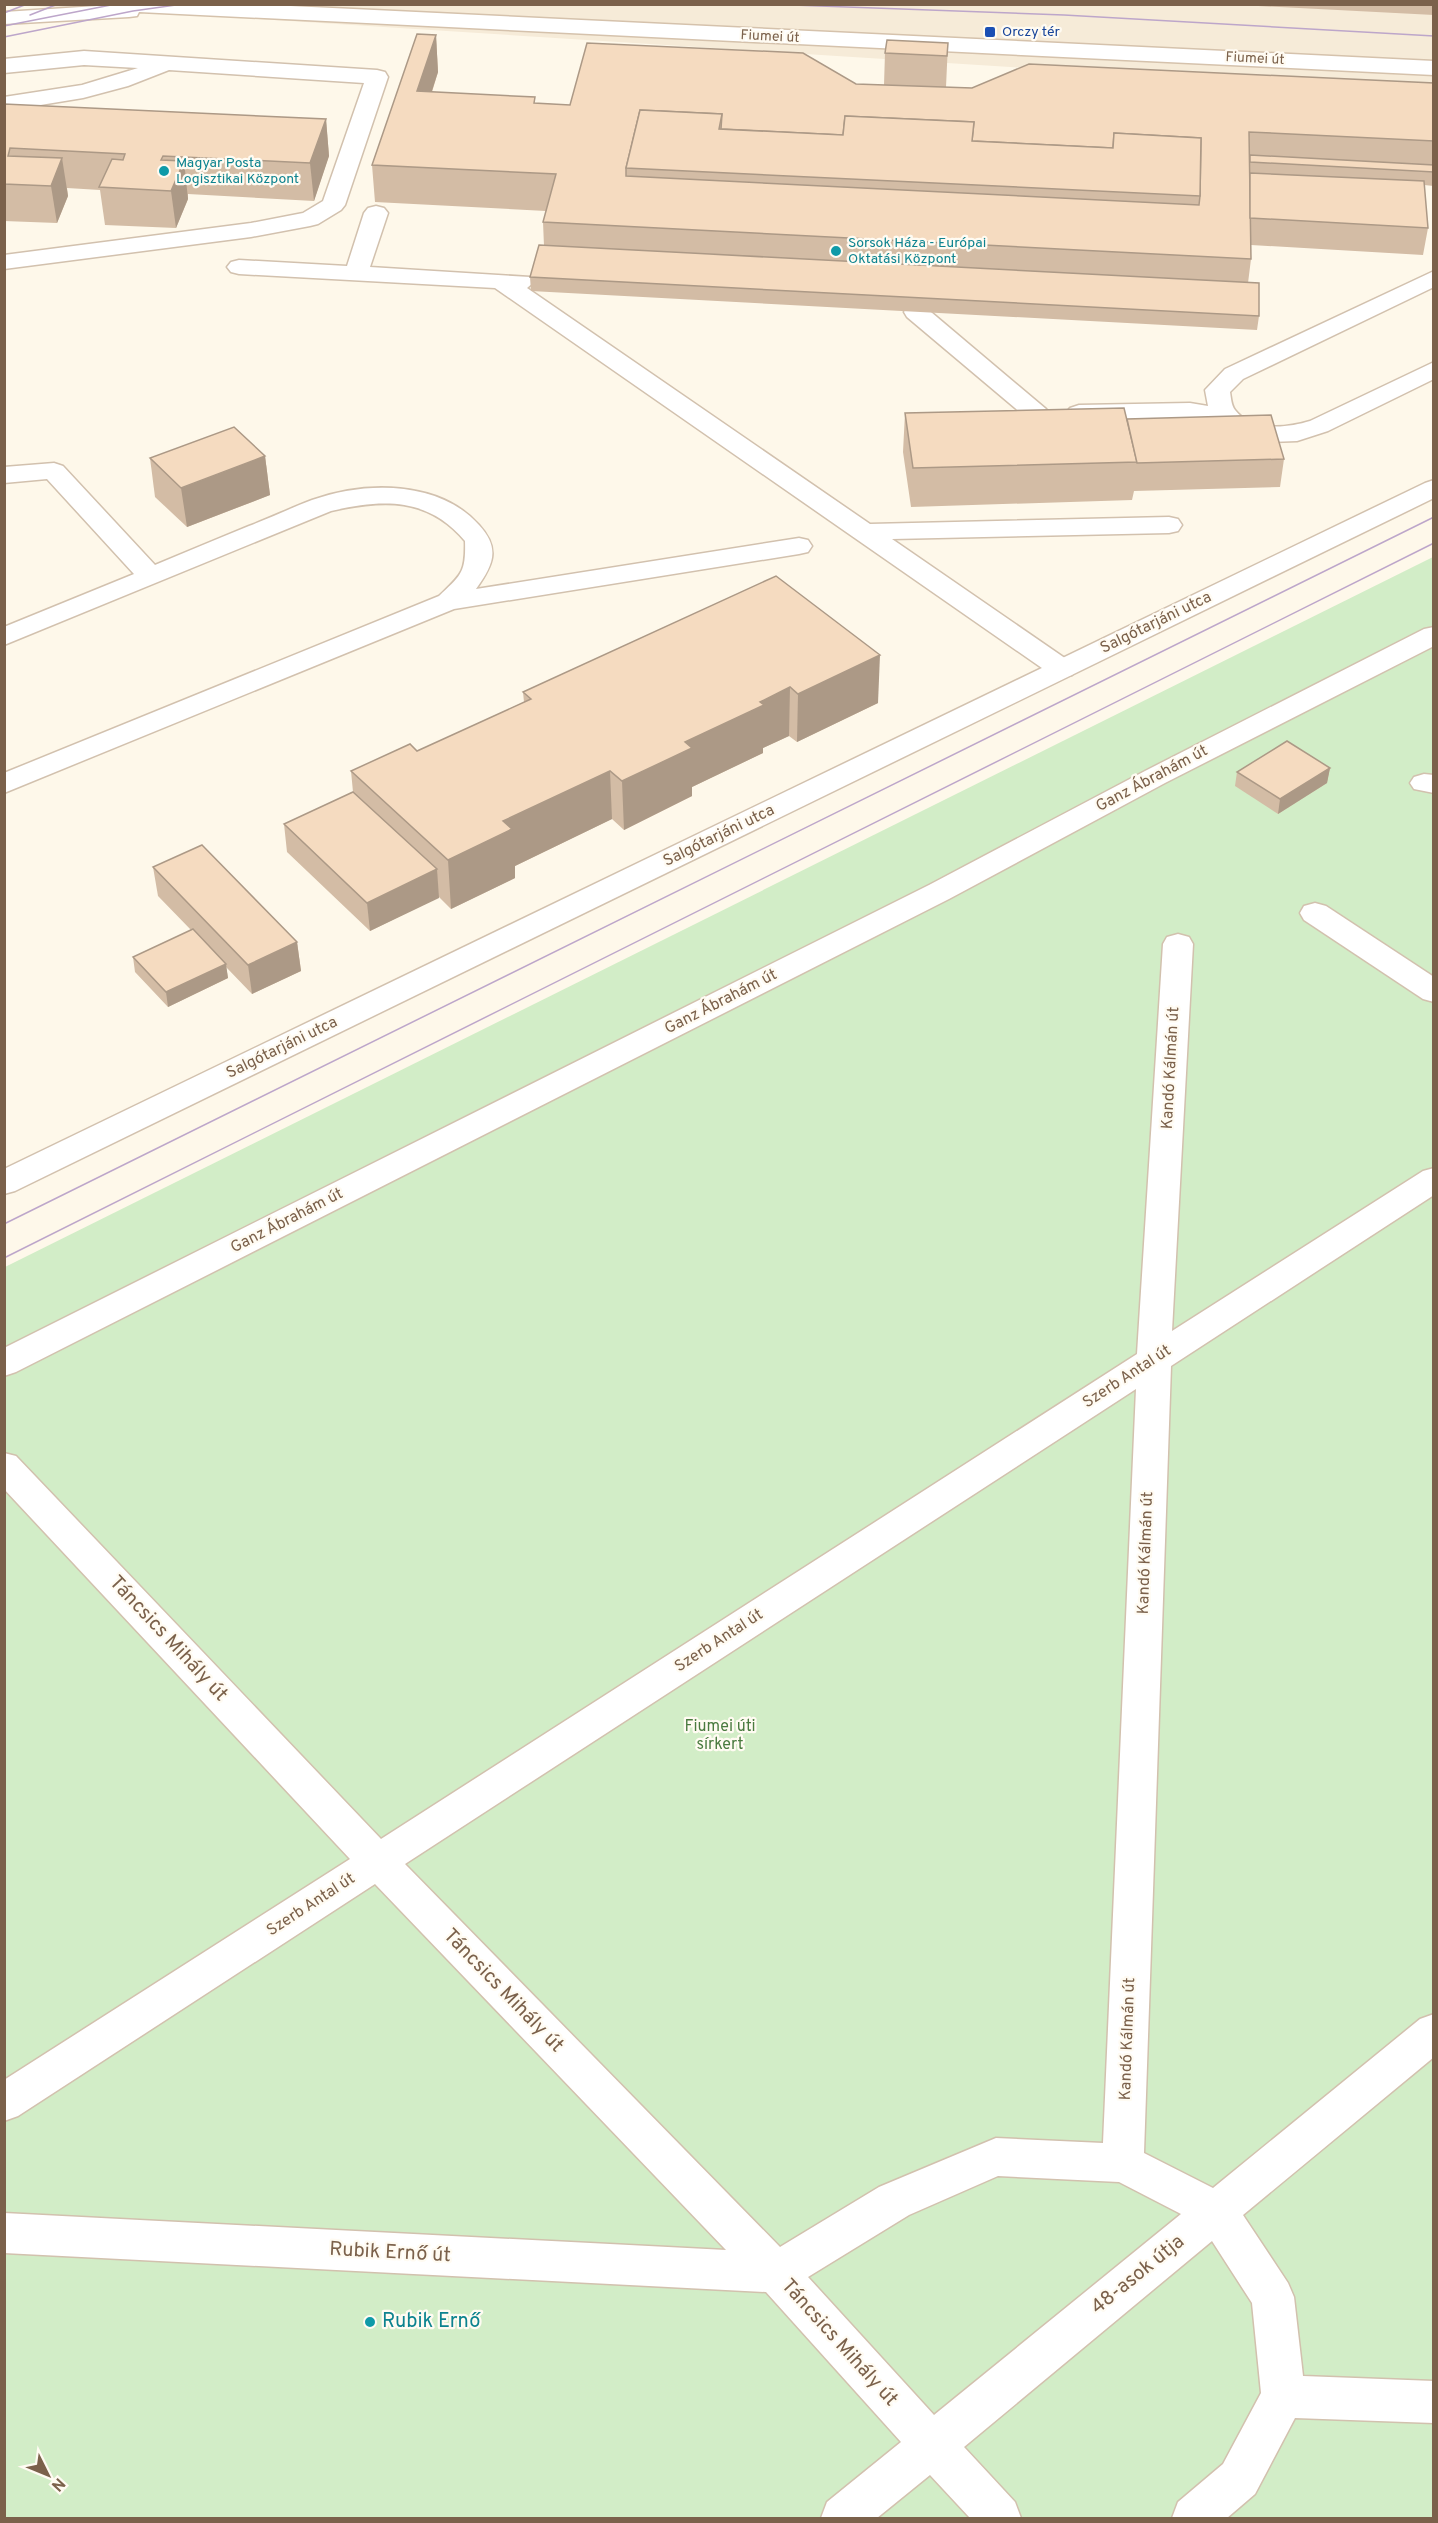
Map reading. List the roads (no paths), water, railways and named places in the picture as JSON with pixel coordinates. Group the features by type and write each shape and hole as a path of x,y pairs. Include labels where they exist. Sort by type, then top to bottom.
{"main road":[{"name":"Fiumei út","path":"106,4 1434,68"},
{"path":"4,18 74,13 196,10"},
{"path":"4,66 84,58 377,77 333,205 310,219 251,230 4,262"},
{"path":"4,104 42,101 111,86 169,64"},
{"path":"356,273 376,213"},
{"path":"239,267 533,283"},
{"path":"1434,278 1234,374 1217,390 1221,408 1227,416 1243,427 1267,434 1297,433 1318,426 1434,369"},
{"path":"501,281 1062,669"},
{"path":"916,312 1037,414"},
{"path":"1007,414 1190,411 1227,416"},
{"path":"4,475 54,471 151,576"},
{"name":"Salgótarjáni utca","path":"4,1183 1434,488"},
{"path":"4,637 323,505 359,496 397,495 432,503 457,517 478,540 479,565 466,585 448,602"},
{"path":"864,532 1169,525"},
{"path":"4,784 448,602 800,546"},
{"name":"Ganz Ábrahám út","path":"4,1363 939,892 1155,777 1434,635"},
{"path":"1315,913 1434,992"},
{"name":"Kandó Kálmán út","path":"1123,2163 1154,1360 1178,944"},
{"name":"Szerb Antal út","path":"4,2103 1434,1179"},
{"name":"Táncsics Mihály út","path":"4,1466 378,1862 776,2273 931,2446 999,2518"},
{"name":"48-asok útja","path":"843,2518 1434,2032"},
{"path":"776,2273 894,2202 996,2157 1123,2163 1216,2211 1273,2297 1283,2396 1239,2479 1194,2518"},
{"name":"Rubik Ernő út","path":"4,2233 776,2273"},
{"path":"1283,2396 1434,2402"}],"tram line":[{"path":"4,13 27,4"},
{"path":"30,15 58,4"},
{"path":"4,26 116,4"},
{"path":"4,37 133,11 183,4"},
{"path":"765,4 1064,15 1434,36"},
{"path":"4,1224 1434,517"},
{"path":"4,1258 1434,543"}],"place":[{"name":"Orczy tér","path":"990,32"},
{"name":"Magyar Posta Logisztikai Központ","path":"164,171"},
{"name":"Sorsok Háza - Európai Oktatási Központ","path":"836,251"},
{"name":"Rubik Ernő","path":"370,2322"}],"park label":[{"name":"Fiumei úti sírkert","path":"720,1736"}]}
